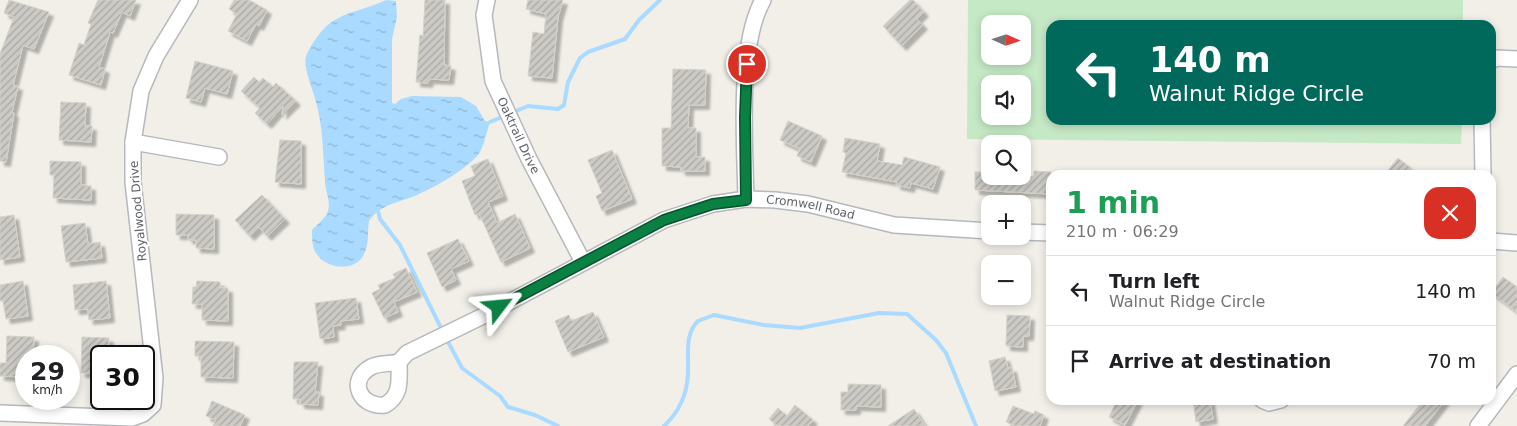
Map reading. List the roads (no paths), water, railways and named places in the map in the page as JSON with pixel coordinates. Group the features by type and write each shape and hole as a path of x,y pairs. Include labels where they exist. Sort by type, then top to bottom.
{"street":[{"name":"Royalwood Drive","path":"0,413 132,418 143,414 152,405 155,378 133,182 133,142 141,91 156,56 190,0"},
{"name":"Oaktrail Drive","path":"487,0 484,15 493,81 529,159 583,262"},
{"path":"746,200 745,117 748,47 763,0"},
{"path":"1496,58 1517,59"},
{"path":"1482,125 1483,170"},
{"path":"133,142 219,157"},
{"name":"Cromwell Road","path":"399,362 407,353 483,316 664,220 713,204 746,200 808,204 894,225 981,230"},
{"path":"1031,232 1046,233"},
{"path":"1496,241 1517,243"},
{"path":"1496,402 1517,374"},
{"path":"1478,426 1494,405"}],"water":[{"path":"386,0 396,1 397,17 392,39 392,103 395,104 401,99 412,96 461,97 476,106 485,121 490,122 482,148 472,161 429,189 378,211 369,221 367,247 359,261 347,266 332,265 320,258 312,242 312,230 328,211 329,204 325,185 320,118 305,61 310,48 330,23 343,16"}],"waterway":[{"path":"511,113 528,106 558,109 564,105 568,82 580,58 588,52 625,39 639,20 660,0"},
{"path":"490,122 504,116"},
{"path":"378,211 380,219 400,245 443,332"},
{"path":"664,426 674,415 684,396 688,374 689,339 698,321 714,315 764,325 800,328 879,313 907,314 936,340 946,353 976,426"},
{"path":"446,338 462,368 500,396 508,407 535,415 558,426"}]}
